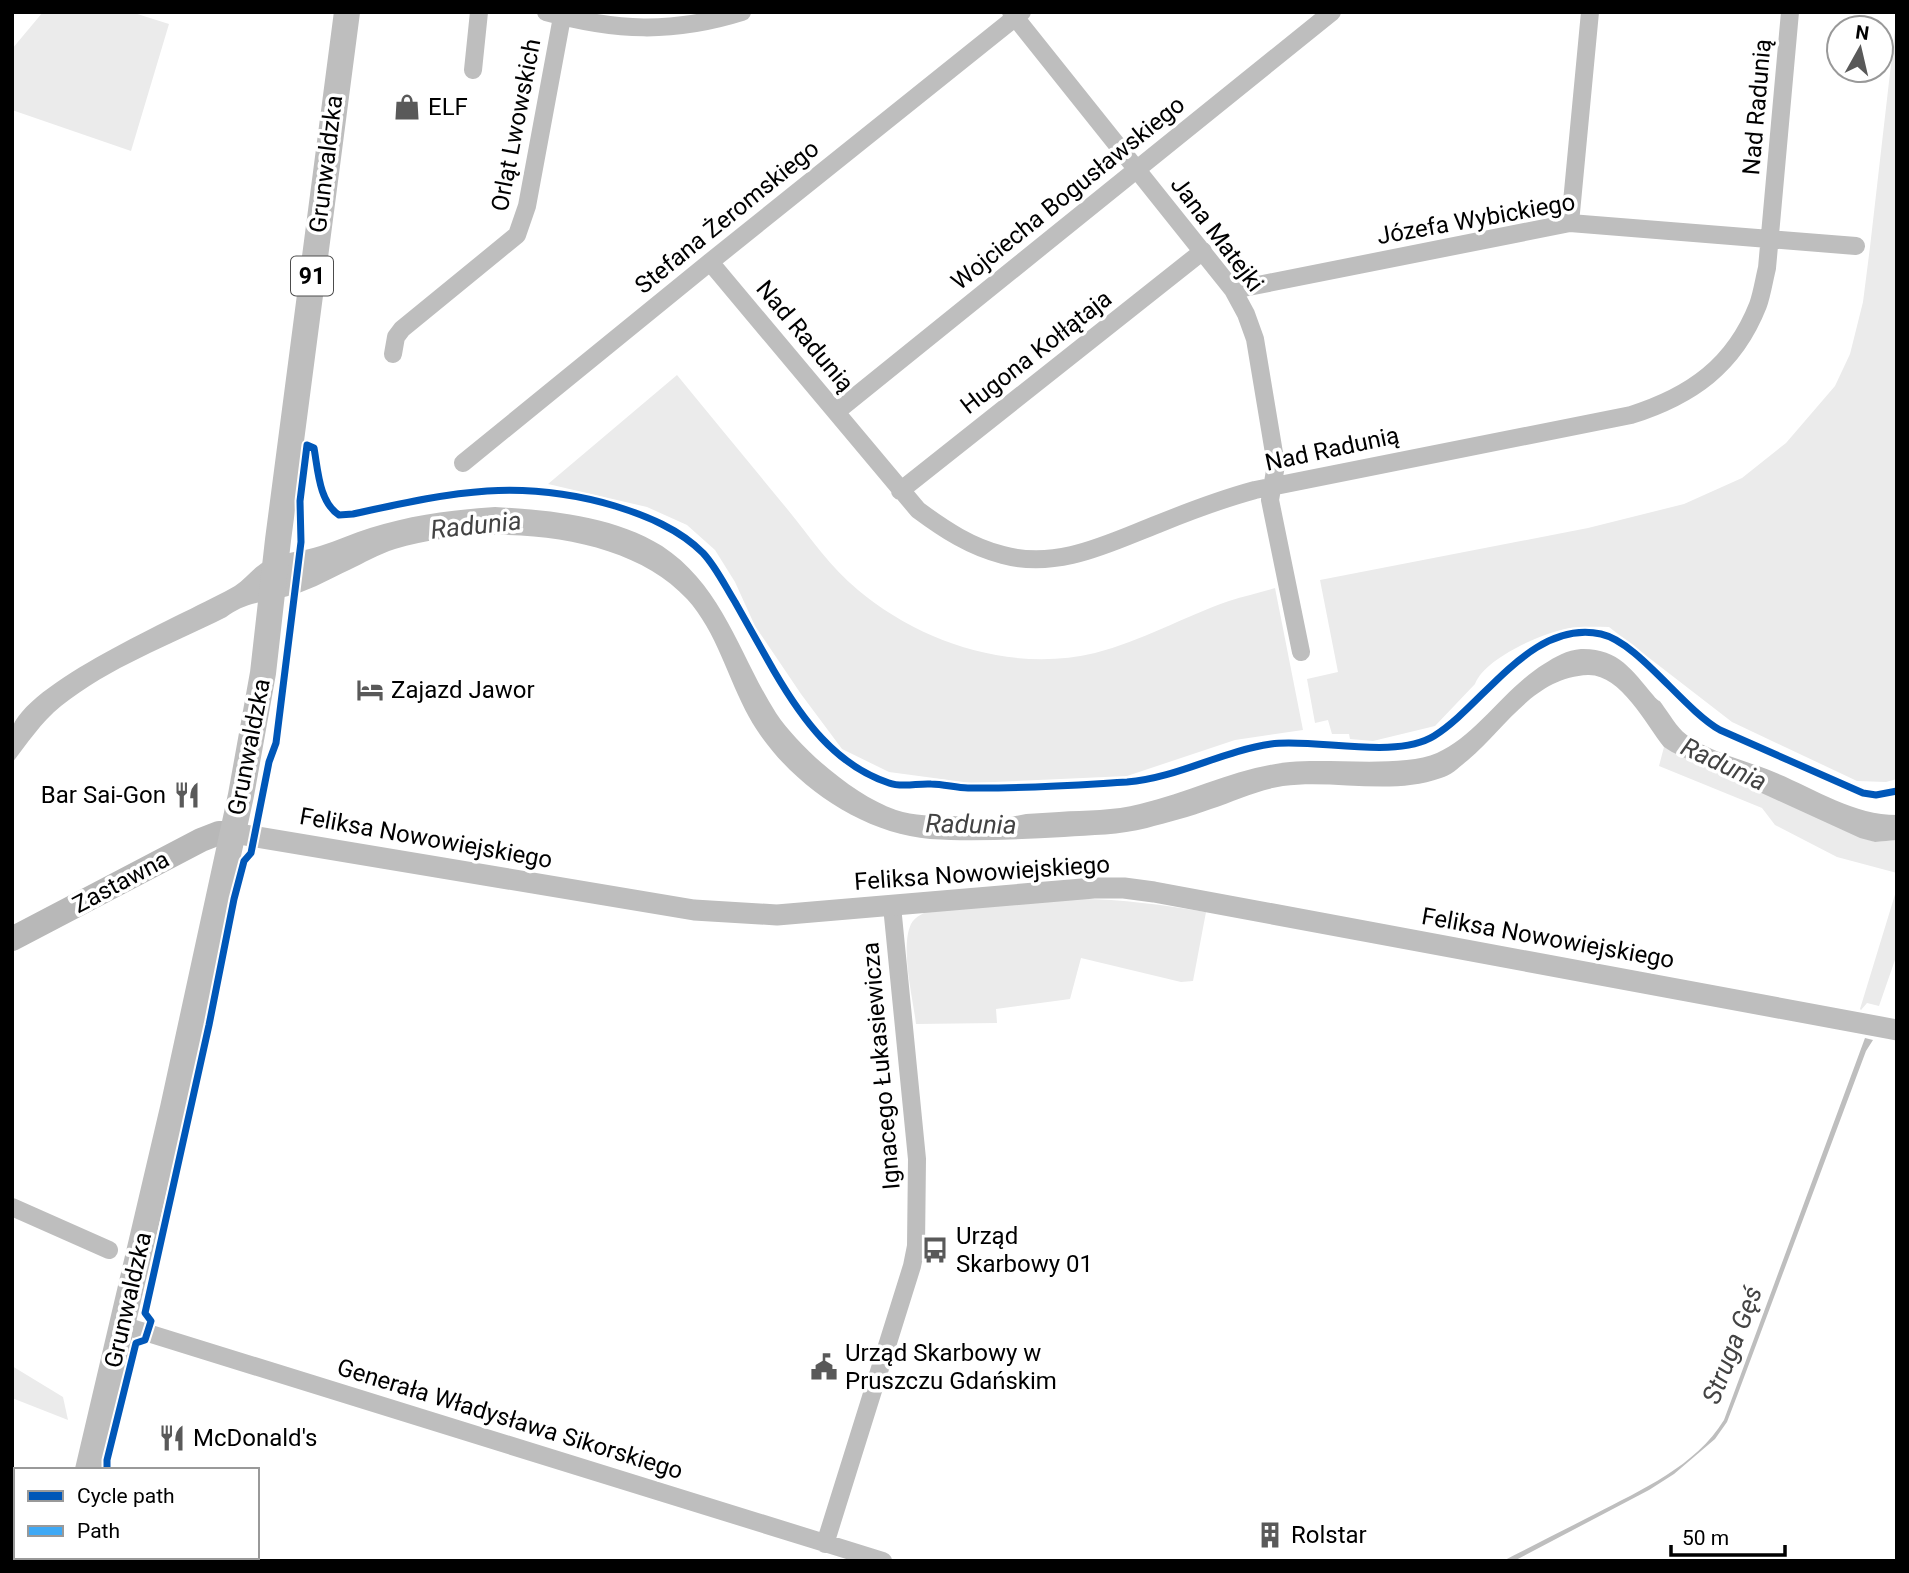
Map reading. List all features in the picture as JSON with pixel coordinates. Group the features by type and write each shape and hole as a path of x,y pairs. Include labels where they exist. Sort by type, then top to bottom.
{"main road":[{"name":"Grunwaldzka","path":"88,1468 173,1108 233,832 264,673 278,540 347,12"},
{"name":"Zastawna","path":"12,939 201,841 219,833 233,832"}],"street":[{"path":"473,70 479,12"},
{"name":"Wojciecha Bogusławskiego","path":"836,412 1332,12"},
{"path":"1570,223 1590,12"},
{"name":"Nad Radunią","path":"710,261 918,510 970,544 1005,556 1038,560 1068,556 1106,546 1215,501 1272,485 1631,415 1661,406 1688,392 1726,358 1744,333 1758,304 1767,268 1790,12"},
{"path":"554,14 597,25 650,29 692,25 730,14"},
{"name":"Orląt Lwowskich","path":"393,354 396,337 402,329 517,235 527,206 554,14"},
{"name":"Jana Matejki","path":"1016,14 1233,290 1246,314 1255,339 1276,465 1270,500 1301,652"},
{"name":"Stefana Żeromskiego","path":"464,463 1016,14"},
{"name":"Józefa Wybickiego","path":"1233,290 1570,223 1856,246"},
{"name":"Hugona Kołłątaja","path":"900,491 1203,251"},
{"name":"Feliksa Nowowiejskiego","path":"233,832 694,910 769,915 1094,888 1154,892 1897,1030"},
{"name":"Ignacego Łukasiewicza","path":"825,1544 916,1247 917,1159 892,906"},
{"path":"12,1207 109,1250"},
{"name":"Generała Władysława Sikorskiego","path":"122,1325 883,1561"}],"shaded area":[{"path":"43,12 131,12 169,24 131,151 12,110 12,49"},
{"path":"1897,12 1897,779 1886,782 1857,781 1732,722 1609,627 1565,629 1514,649 1489,666 1435,726 1373,741 1350,739 1349,734 1332,734 1328,720 1315,723 1307,679 1338,672 1320,580 1588,528 1684,504 1742,478 1786,443 1835,386 1850,354 1863,302 1889,84 1895,84"},
{"path":"677,375 821,552 858,590 910,625 969,649 1032,659 1095,653 1229,601 1275,588 1303,730 1235,740 1127,776 971,783 889,772 842,749 755,626 735,582 715,550 687,525 647,507 548,484"},
{"path":"1664,747 1860,837 1875,842 1897,840 1897,873 1837,857 1775,825 1762,808 1659,766"},
{"path":"1897,888 1897,954 1879,1006 1867,1003 1861,1010 1860,1009"},
{"path":"1079,899 1142,903 1206,912 1193,981 1181,982 1081,958 1070,999 996,1009 997,1023 916,1024 908,973 907,946 911,924 918,917 933,909"},
{"path":"12,1366 63,1397 68,1420 12,1398"}],"water":[{"name":"Radunia","path":"495,507 538,510 603,521 662,546 683,562 715,601 763,691 786,727 846,783 880,803 903,812 989,819 1110,809 1159,799 1233,774 1271,765 1307,761 1422,758 1451,746 1464,736 1516,686 1544,664 1566,652 1581,649 1605,652 1623,662 1661,702 1676,724 1701,744 1774,772 1849,806 1897,815 1897,840 1875,842 1860,838 1672,752 1664,747 1621,691 1600,677 1588,675 1569,678 1536,695 1482,748 1455,770 1445,777 1422,783 1382,787 1322,784 1283,786 1179,819 1116,833 980,840 930,839 903,835 851,814 826,799 782,762 749,717 714,641 697,612 687,599 660,576 626,558 589,546 549,538 508,535 468,536 395,549 303,592 242,608 141,657 80,692 47,719 12,763 13,726 27,707 50,687 114,648 235,586 264,562 401,520"},
{"path":"1865,1038 1873,1040 1866,1051 1727,1422 1715,1439 1674,1474 1649,1490 1514,1561 1503,1561 1631,1496 1666,1475 1698,1451 1724,1420"}],"cycle path":[{"path":"107,1468 136,1343 145,1340 151,1321 145,1313 234,899 244,861 251,853 269,762 276,743 301,542 300,501 307,445 314,448 323,494 339,515 453,495 515,490 580,497 615,506 673,530 694,544 712,564 785,689 808,723 852,765 894,784 988,788 1127,782 1146,780 1235,752 1271,744 1398,747 1418,743 1434,736 1453,722 1510,668 1531,652 1552,639 1576,633 1601,634 1630,649 1691,707 1720,730 1863,793 1876,795 1897,791"}],"place":[{"name":"ELF","path":"407,107"},
{"name":"Zajazd Jawor","path":"370,690"},
{"name":"Bar Sai-Gon","path":"187,795"},
{"name":"Urząd Skarbowy 01","path":"935,1250"},
{"name":"Urząd Skarbowy w Pruszczu Gdańskim","path":"824,1367"},
{"name":"McDonald's","path":"172,1438"},
{"name":"Rolstar","path":"1270,1535"}],"water label":[{"name":"Struga Gęś","path":"1732,1345"}]}
